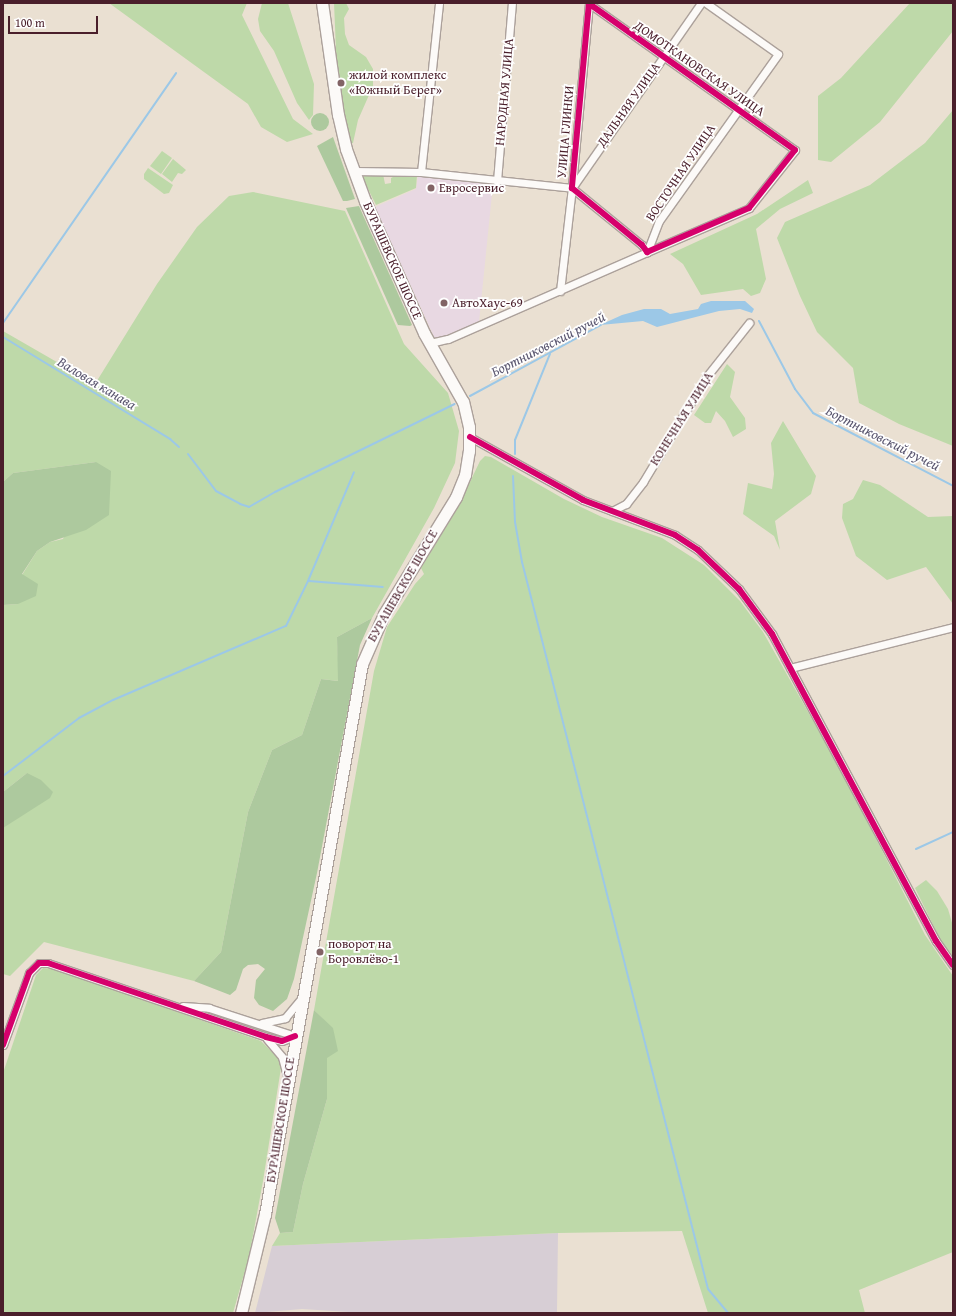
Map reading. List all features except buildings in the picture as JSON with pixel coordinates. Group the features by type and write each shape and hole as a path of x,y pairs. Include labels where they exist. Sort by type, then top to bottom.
{"main road":[{"name":"БУРАШЕВСКОЕ ШОССЕ","path":"241,1313 265,1214 287,1079 362,664 384,614 458,493 467,465 470,436 463,402 430,343 354,171 340,131 322,3"}],"street":[{"path":"421,172 439,3"},
{"name":"НАРОДНАЯ УЛИЦА","path":"497,181 512,3"},
{"name":"ДОМОТКАНОВСКАЯ УЛИЦА","path":"590,3 737,110 796,150 749,208 647,252"},
{"name":"УЛИЦА ГЛИНКИ","path":"560,290 572,188 590,3"},
{"name":"ДАЛЬНЯЯ УЛИЦА","path":"572,188 701,3"},
{"name":"ВОСТОЧНАЯ УЛИЦА","path":"647,252 659,221 778,54 706,3"},
{"path":"354,171 421,172 572,188"},
{"name":"УЛИЦА ГЛИНКИ","path":"572,188 642,245 647,252"},
{"path":"430,343 448,338 647,252"},
{"name":"КОНЕЧНАЯ УЛИЦА","path":"612,511 626,504 643,482 707,376 749,323"},
{"path":"470,436 537,476 612,511 668,531 698,550 716,566 751,603 790,668 936,941 953,965"},
{"path":"790,668 953,627"},
{"path":"3,1045 29,973 39,963 48,964 266,1037 282,1041 295,1036"},
{"path":"258,1023 285,1018 303,997"},
{"path":"175,1006 209,1008 295,1036"},
{"path":"266,1037 282,1057 287,1079"}],"shaded area":[{"path":"418,175 493,184 479,322 448,336 435,339 375,207 416,189"},
{"path":"558,1233 557,1313 364,1313 302,1309 255,1313 272,1246"}],"green space":[{"path":"109,3 247,3 242,15 293,119 313,134 287,142 261,127 248,104"},
{"path":"262,3 288,3 314,84 313,115 309,120 297,103 274,51 260,31 258,19"},
{"path":"334,3 346,3 349,9 344,18 345,34 349,45 366,57 373,69 373,86 358,120 353,143 349,144 337,74"},
{"path":"910,3 953,3 953,31 880,122 831,162 818,160 818,96 841,78"},
{"path":"953,110 953,446 899,424 859,403 853,368 817,332 800,296 777,238 785,222 870,185 925,143"},
{"path":"320,113 326,116 329,122 326,128 320,131 314,128 311,122 314,116"},
{"path":"333,137 355,199 343,201 317,146"},
{"path":"162,151 172,158 161,174 150,166"},
{"path":"173,159 186,170 182,174 178,173 172,182 162,174"},
{"path":"148,168 173,185 169,193 164,194 144,179 144,174"},
{"path":"364,174 383,174 385,184 391,183 391,178 399,174 417,175 416,188 376,205 363,179"},
{"path":"808,180 813,193 780,209 756,229 766,279 760,293 751,296 743,289 701,295 683,264 670,254 757,214"},
{"path":"253,192 345,211 404,344 448,393 459,431 455,463 434,508 372,618 337,637 339,681 321,679 302,735 272,750 248,812 221,952 194,981 44,942 10,976 3,974 3,828 7,824 27,773 3,792 3,605 18,604 22,575 37,551 50,542 63,539 96,462 13,473 3,482 3,331 95,384 157,284 197,227 229,196"},
{"path":"359,206 412,325 410,326 398,325 346,208"},
{"path":"727,364 735,372 730,397 745,418 746,429 733,437 725,421 716,411 711,423 705,423 694,415"},
{"path":"783,421 816,476 811,494 775,521 780,550 774,536 743,514 748,483 772,489 774,474 771,443"},
{"path":"485,456 491,457 564,499 602,517 662,538 704,565 740,601 763,632 843,774 925,935 953,976 953,1252 859,1290 865,1313 708,1313 682,1231 558,1233 272,1246 280,1233 293,1232 303,1184 327,1099 327,1058 323,1019 314,1010 374,671 387,627 415,584 424,574 421,568 457,509 480,461"},
{"path":"96,462 111,471 109,515 86,530 50,542 37,551 22,574 38,584 36,596 18,604 3,605 3,482 13,473"},
{"path":"863,480 880,485 928,517 953,516 953,604 926,567 887,580 856,556 842,518 843,504 853,499"},
{"path":"372,618 360,645 317,873 294,979 287,999 273,1011 259,1005 254,998 256,980 265,969 258,964 248,965 243,969 236,990 230,995 194,981 221,952 248,812 272,750 302,735 321,679 338,681 337,637"},
{"path":"27,773 41,780 53,792 50,798 3,828 3,792"},
{"path":"926,880 937,891 948,909 953,926 953,956 941,941 915,888"},
{"path":"43,968 54,969 261,1041 279,1059 281,1068 263,1181 249,1257 233,1313 3,1313 3,1073 36,975"},
{"path":"314,1010 333,1028 338,1051 327,1058 327,1099 303,1184 293,1232 280,1233 275,1218"},
{"path":"214,1014 282,1035 284,1037 283,1039"}],"water":[{"path":"711,301 745,301 754,309 752,313 740,309 719,311 657,327 643,321 600,325 622,315 644,309 661,309 670,314 698,309 701,304"}],"waterway":[{"path":"3,323 176,73"},
{"name":"Бортниковский ручей","path":"759,321 795,389 813,413 953,486"},
{"name":"Бортниковский ручей","path":"470,396 601,325"},
{"name":"Валовая канава","path":"3,337 170,439 179,447"},
{"path":"515,454 515,440 550,354"},
{"name":"Бортниковский ручей","path":"188,454 216,491 240,504 249,507 275,492 455,404"},
{"path":"3,776 79,718 113,700 286,626 308,581 354,472"},
{"path":"513,476 515,522 522,562 708,1289 728,1313"},
{"path":"309,581 383,587"},
{"path":"916,849 953,832"}],"cycle path":[{"path":"589,3 572,188 642,245 647,252 749,208 795,150 592,6 591,3"},
{"path":"470,437 583,500 675,535 698,550 739,589 772,634 936,941 953,965"},
{"path":"3,1045 29,973 39,963 48,963 266,1037 282,1041 295,1036"}],"place":[{"name":"жилой комплекс «Южный Берег»","path":"341,83"},
{"name":"Евросервис","path":"431,188"},
{"name":"АвтоХаус-69","path":"444,303"},
{"name":"поворот на Боровлёво-1","path":"320,952"}]}
